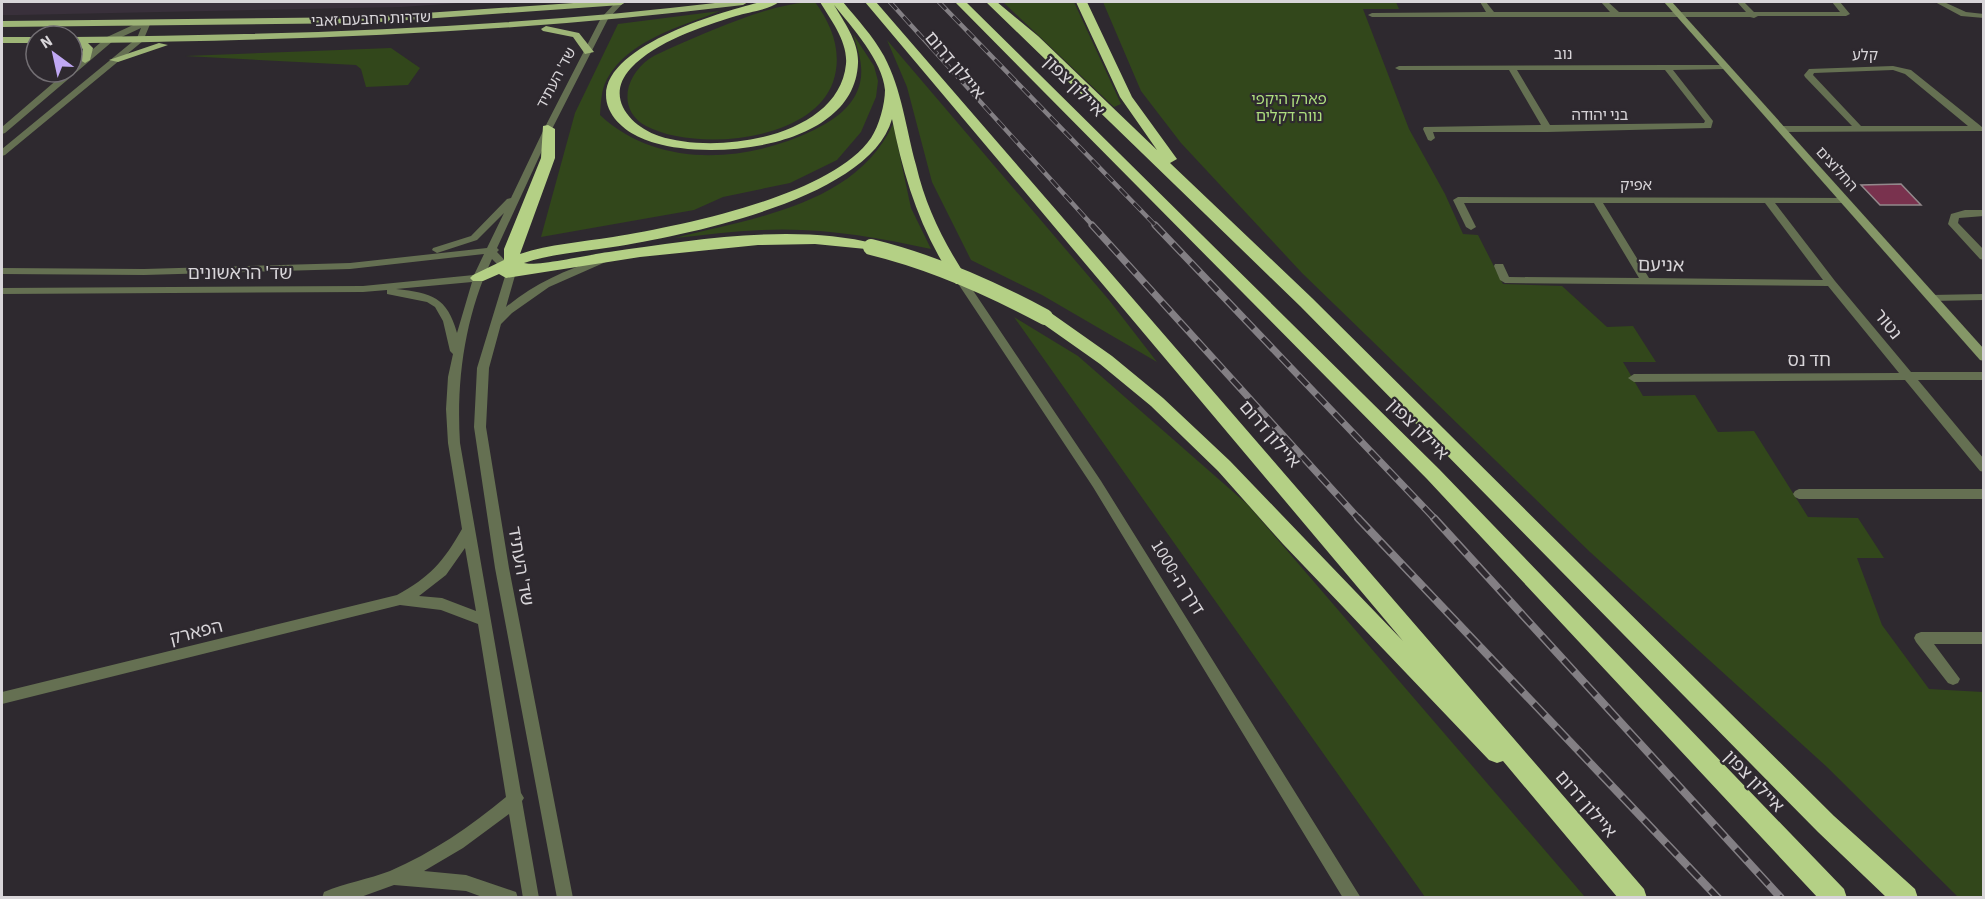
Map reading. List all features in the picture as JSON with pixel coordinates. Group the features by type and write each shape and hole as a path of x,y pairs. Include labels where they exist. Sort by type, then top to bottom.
{"highway":[{"path":"772,2 702,23 638,55 622,69 613,85 613,102 621,117 636,130 660,140 708,147 761,142 812,123 836,105 848,85 852,72 850,46 826,2"},
{"path":"837,2 872,46 882,63 891,89 913,181 927,220 945,259 962,282"},
{"name":"איילון דרום","path":"870,2 1628,890"},
{"name":"איילון צפון","path":"960,2 1433,474 1836,897"},
{"path":"991,2 1034,39 1306,302"},
{"path":"1083,3 1112,71 1140,120 1178,169 1306,302 1826,824 1893,897"},
{"path":"478,278 535,254 674,230 807,191 857,160 880,134 891,89"},
{"path":"513,263 548,158 548,129"},
{"path":"513,263 782,238 832,240 921,260 994,289 1045,317 1106,360 1158,402 1224,466 1290,539 1628,890"},
{"path":"1826,824 1906,897"}],"main road":[{"path":"511,11 554,2"},
{"name":"שדרות רחבעם זאבי","path":"2,24 366,20 621,2"},
{"path":"605,18 637,5 667,2"},
{"name":"שדרות רחבעם זאבי","path":"84,40 356,36 605,18 743,2"},
{"path":"520,25 576,35 589,52"},
{"path":"114,60 148,48 194,38"},
{"path":"2,40 24,40"},
{"path":"84,45 88,48 85,60"}],"street":[{"path":"605,18 607,2"},
{"path":"605,18 621,2"},
{"path":"1483,2 1492,15"},
{"path":"1604,2 1617,15"},
{"name":"החלוצים","path":"1668,2 1983,357"},
{"path":"1740,2 1754,16"},
{"path":"1372,15 1754,16 1846,14 1836,2"},
{"path":"1940,2 1964,14 1983,16"},
{"name":"שד' העתיד","path":"531,897 454,443 452,409 457,358 478,278 548,129 605,18"},
{"path":"2,153 140,39 147,22"},
{"path":"85,60 110,39 147,22"},
{"name":"בני יהודה","path":"1431,138 1427,129 1708,126 1709,122 1666,67"},
{"name":"נוב","path":"1399,68 1726,67"},
{"path":"1512,68 1548,129"},
{"name":"קלע","path":"1858,129 1808,75 1812,71 1893,68 1908,72 1980,129"},
{"path":"2,131 58,84"},
{"path":"1781,129 1980,129"},
{"path":"350,266 450,247 474,238 519,191"},
{"name":"אפיק","path":"1471,227 1458,200 1844,200"},
{"path":"1598,200 1646,281"},
{"name":"נטור","path":"1768,200 1831,283 1983,468"},
{"path":"1983,213 1965,213 1954,216 1953,224 1983,257"},
{"path":"350,266 490,251 513,263"},
{"path":"490,251 513,263"},
{"path":"495,325 518,301 537,287 578,268 627,254"},
{"name":"שד' העתיד","path":"513,263 483,368 480,427 502,568 565,897"},
{"name":"שד' הראשונים","path":"2,271 144,272 350,266"},
{"name":"אניעם","path":"1499,266 1505,280 1831,283"},
{"name":"שד' הראשונים","path":"2,291 363,289 478,278"},
{"name":"דרך ה-1000","path":"962,282 1098,484 1353,897"},
{"path":"363,289 432,297 438,302 449,321 457,358"},
{"path":"1931,298 1983,297"},
{"name":"חד נס","path":"1634,378 1983,376"},
{"path":"1799,494 1983,494"},
{"name":"הפארק","path":"2,698 400,600 428,585 449,565 469,529"},
{"name":"הפארק","path":"400,600 442,604 485,621"},
{"path":"1953,679 1921,638 1983,638"},
{"path":"330,897 393,877 482,828 516,798"},
{"path":"393,877 466,883 510,897"}],"shaded area":[{"path":"2,2 472,2 402,7 2,15"}],"green space":[{"path":"815,2 831,30 836,50 836,71 833,82 821,102 802,118 778,129 750,136 693,139 667,134 646,126 631,111 628,102 630,83 634,74 652,57 743,18 799,3"},
{"path":"1003,2 1074,2 1121,104 1114,107"},
{"name":"פארק היקפי נווה דקלים","path":"1103,2 1396,2 1399,9 1363,9 1409,129 1445,194 1463,234 1478,235 1503,284 1562,286 1607,327 1633,326 1656,362 1623,362 1643,396 1695,395 1718,432 1754,431 1808,517 1858,518 1884,558 1857,558 1882,625 1929,689 1983,692 1983,897 1958,897 1827,767 1590,552 1302,273 1181,143 1141,91"},
{"path":"720,11 657,36 628,54 616,65 605,83 600,115 623,133 648,145 675,152 703,155 732,154 788,141 829,122 853,99 860,83 861,70 853,34 874,66 878,81 876,97 861,132 837,160 790,183 723,197 694,210 541,237 575,113 618,24"},
{"path":"887,40 1109,300 1157,362 1042,295 971,260 932,182 907,87"},
{"path":"391,48 420,68 408,85 366,87 361,69 356,65 185,56"},
{"path":"893,124 911,208 931,249 868,237 783,229 675,238 768,214 799,204 828,190 854,173 876,151"},
{"path":"1014,317 1078,356 1247,504 1585,897 1425,897"}],"building":[{"path":"1901,184 1921,205 1880,205 1861,185"}],"railway":[{"path":"890,2 1093,226"},
{"path":"939,2 1156,226"},
{"path":"1092,225 1359,519"},
{"path":"1155,225 1435,519"},
{"path":"1358,518 1718,898"},
{"path":"1434,518 1781,898"}]}
